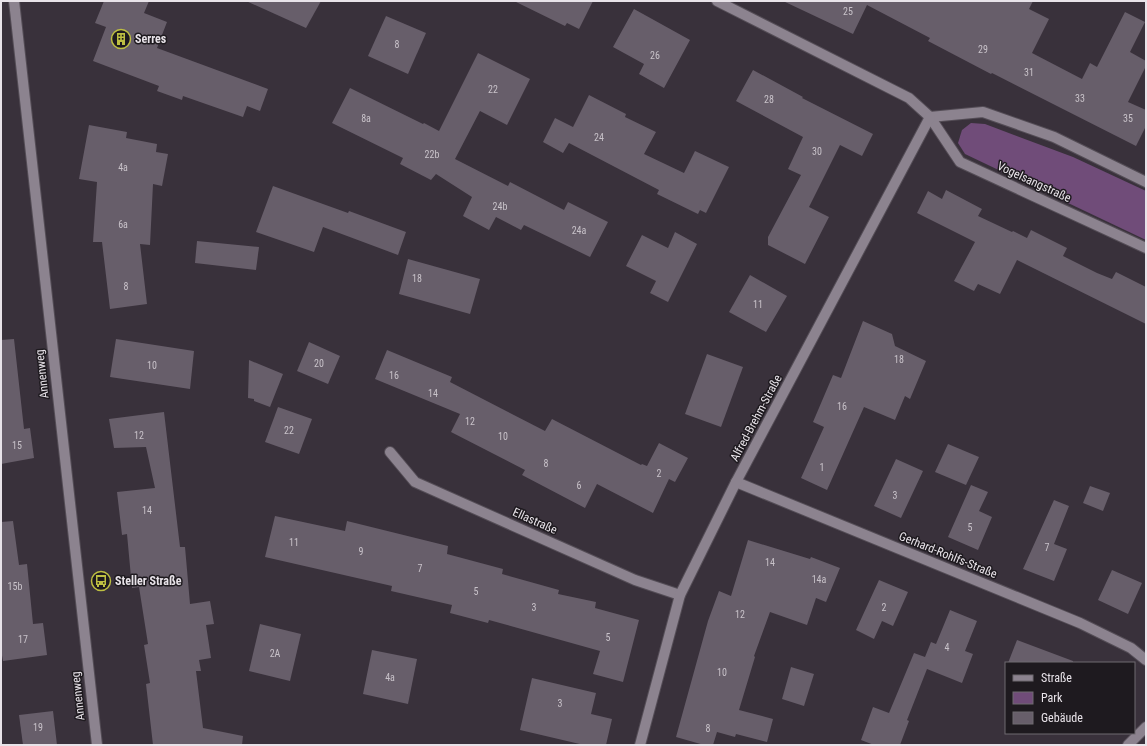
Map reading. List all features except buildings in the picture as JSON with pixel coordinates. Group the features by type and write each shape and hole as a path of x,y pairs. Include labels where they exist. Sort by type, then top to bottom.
{"street":[{"name":"Annenweg","path":"14,1 97,745"},
{"name":"Vogelsangstraße","path":"717,1 909,98 930,117 960,162 1146,248"},
{"path":"930,117 983,112 1054,136 1146,182"},
{"name":"Alfred-Brehm-Straße","path":"640,745 680,596 736,482 930,117"},
{"name":"Ellastraße","path":"390,452 415,482 636,580 680,596"},
{"name":"Gerhard-Rohlfs-Straße","path":"736,482 1080,623 1131,648 1146,660"},
{"path":"1128,745 1146,727"}],"green space":[{"path":"971,123 985,124 1073,157 1146,191 1146,240 965,154 958,143 962,130"}],"place":[{"name":"Serres","path":"121,39"},
{"name":"Steller Straße","path":"101,581"}]}
